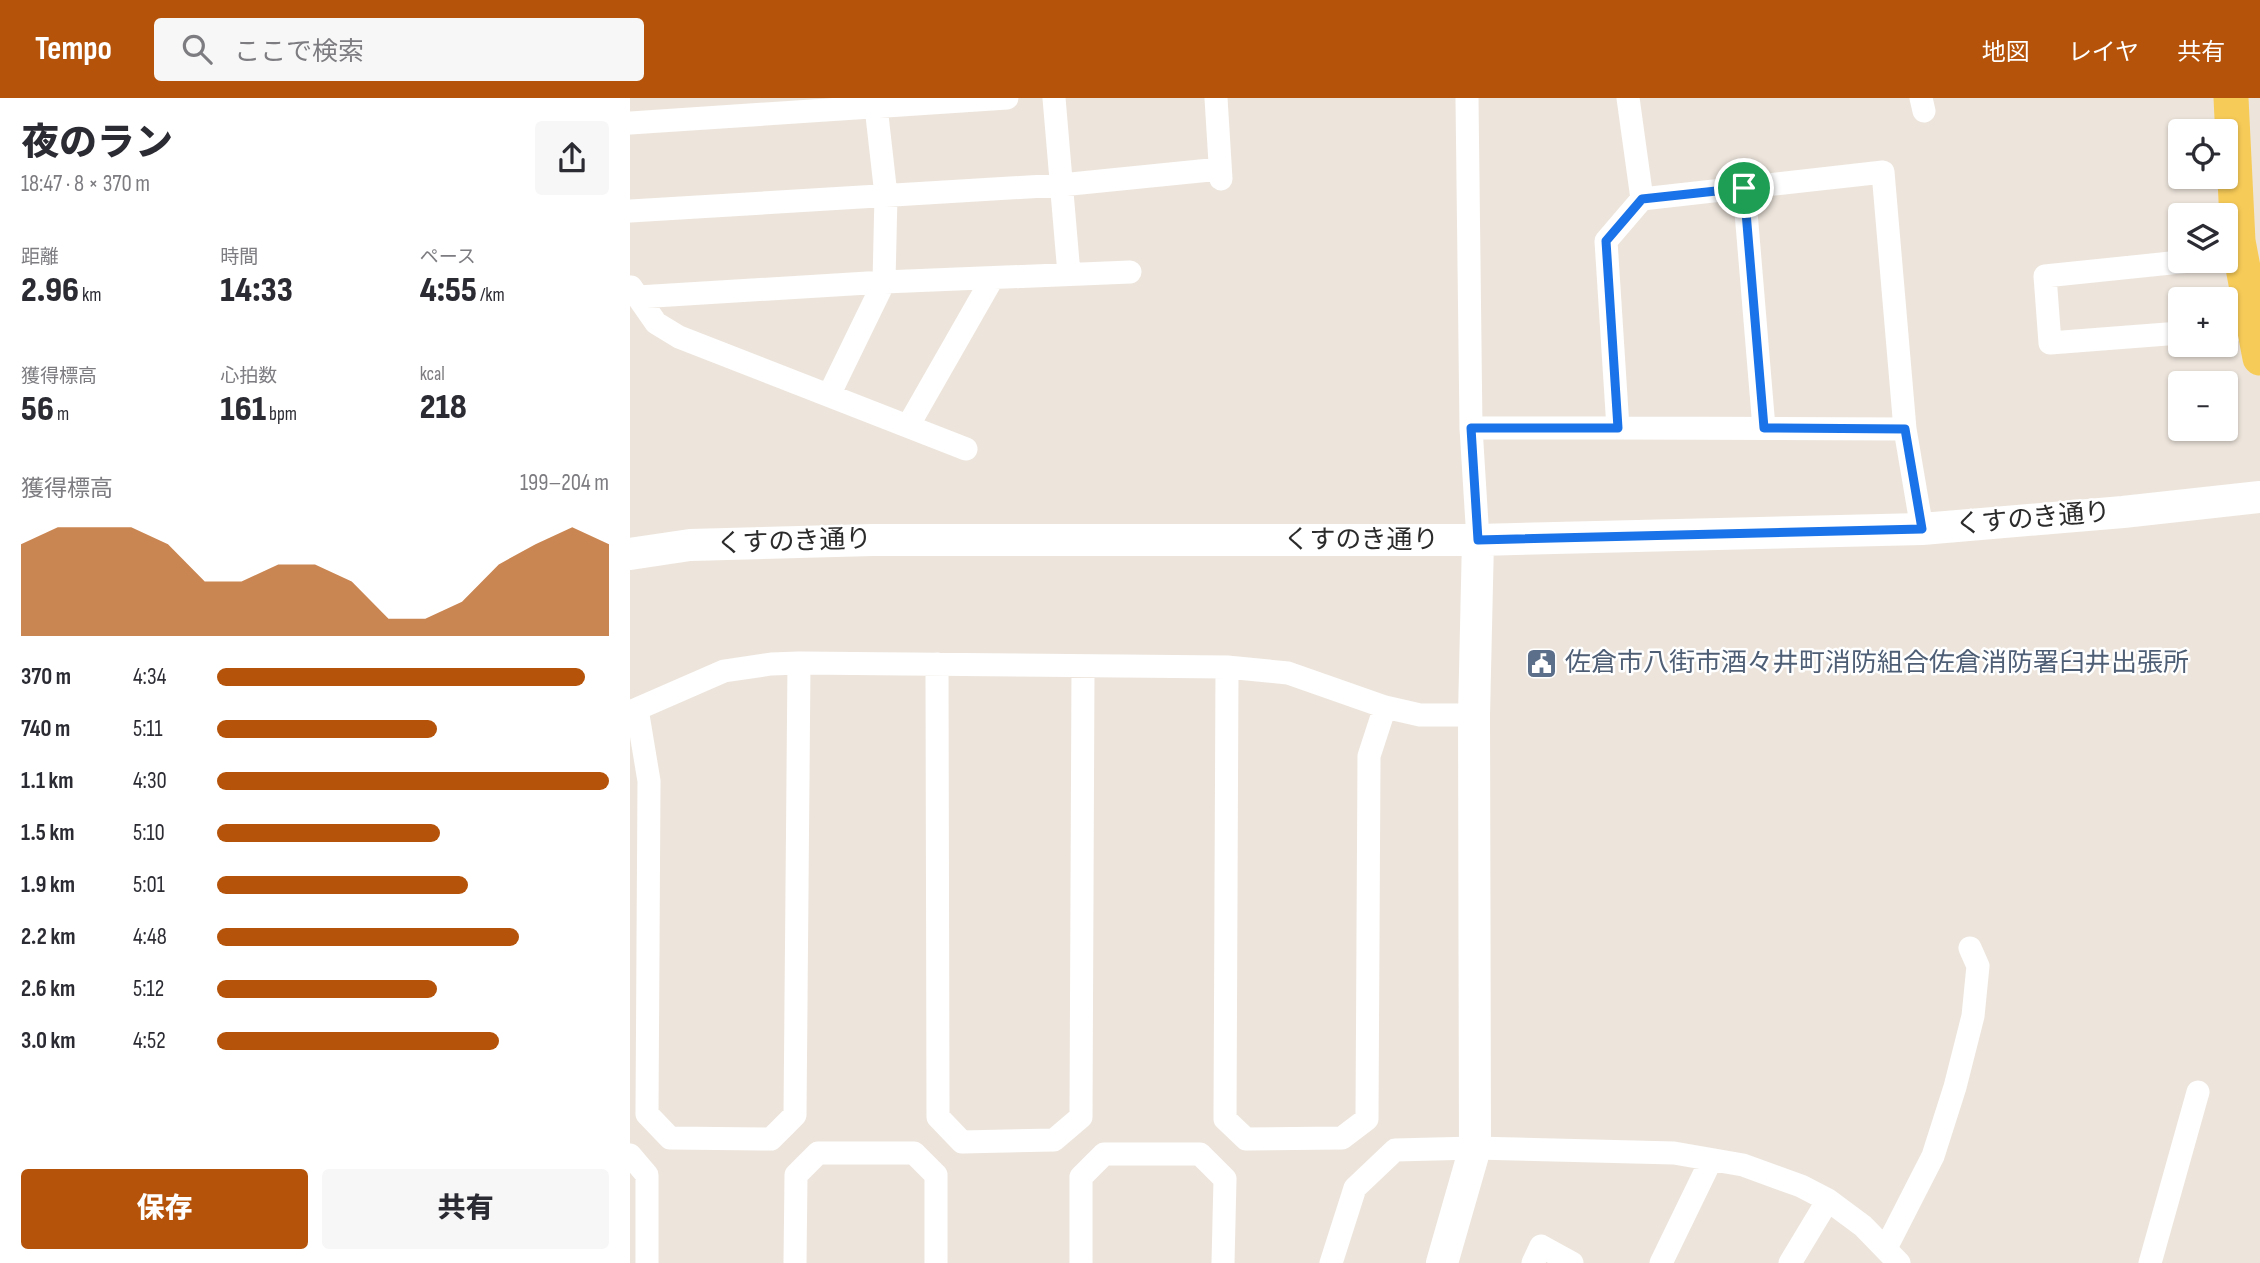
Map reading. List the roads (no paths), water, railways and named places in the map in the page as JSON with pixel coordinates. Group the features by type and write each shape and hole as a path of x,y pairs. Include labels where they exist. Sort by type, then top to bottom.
{"main road":[{"path":"2231,98 2247,338"}],"street":[{"path":"630,123 875,102 1007,98"},
{"path":"1054,98 1069,274"},
{"path":"630,211 1221,174 1216,98"},
{"path":"1441,1263 1475,1148 1474,715 1478,540 1471,428 1467,98"},
{"path":"1628,98 1642,199"},
{"path":"829,396 884,282 887,195 875,102"},
{"path":"1618,428 1606,241 1642,199 1883,172 1905,429 1922,529"},
{"path":"1744,188 1764,428"},
{"path":"2168,263 2045,276 2050,342 2168,334"},
{"path":"634,291 1130,272"},
{"path":"908,426 992,279"},
{"path":"634,291 656,323 679,337 966,449"},
{"path":"1471,428 1905,429"},
{"name":"くすのき通り","path":"630,554 690,545 872,540 1478,540 1922,529 2123,512 2260,496"},
{"path":"799,663 795,1115 771,1139 670,1138 647,1114 649,780 634,710 724,671 799,663 1227,667 1288,673 1385,707 1420,715 1474,715"},
{"path":"937,664 938,1117 962,1142 1054,1140 1081,1117 1083,666"},
{"path":"1227,667 1226,1119 1246,1139 1342,1138 1367,1119 1369,756 1385,707"},
{"path":"1331,1263 1355,1188 1395,1150 1475,1148 1674,1153 1743,1165 1801,1186 1828,1200 1863,1226 1893,1255 1933,1156 1955,1087 1973,1016 1978,966 1970,948"},
{"path":"2150,1263 2198,1092"},
{"path":"796,1263 796,1175 818,1153 914,1153 936,1175 936,1263"},
{"path":"630,1154 648,1175 647,1263"},
{"path":"1081,1263 1081,1177 1104,1154 1200,1154 1225,1179 1223,1263"},
{"path":"1661,1263 1712,1160"},
{"path":"1790,1263 1828,1200"},
{"path":"1533,1263 1541,1247 1572,1263"}],"place":[{"name":"佐倉市八街市酒々井町消防組合佐倉消防署臼井出張所","path":"1542,663"}]}
